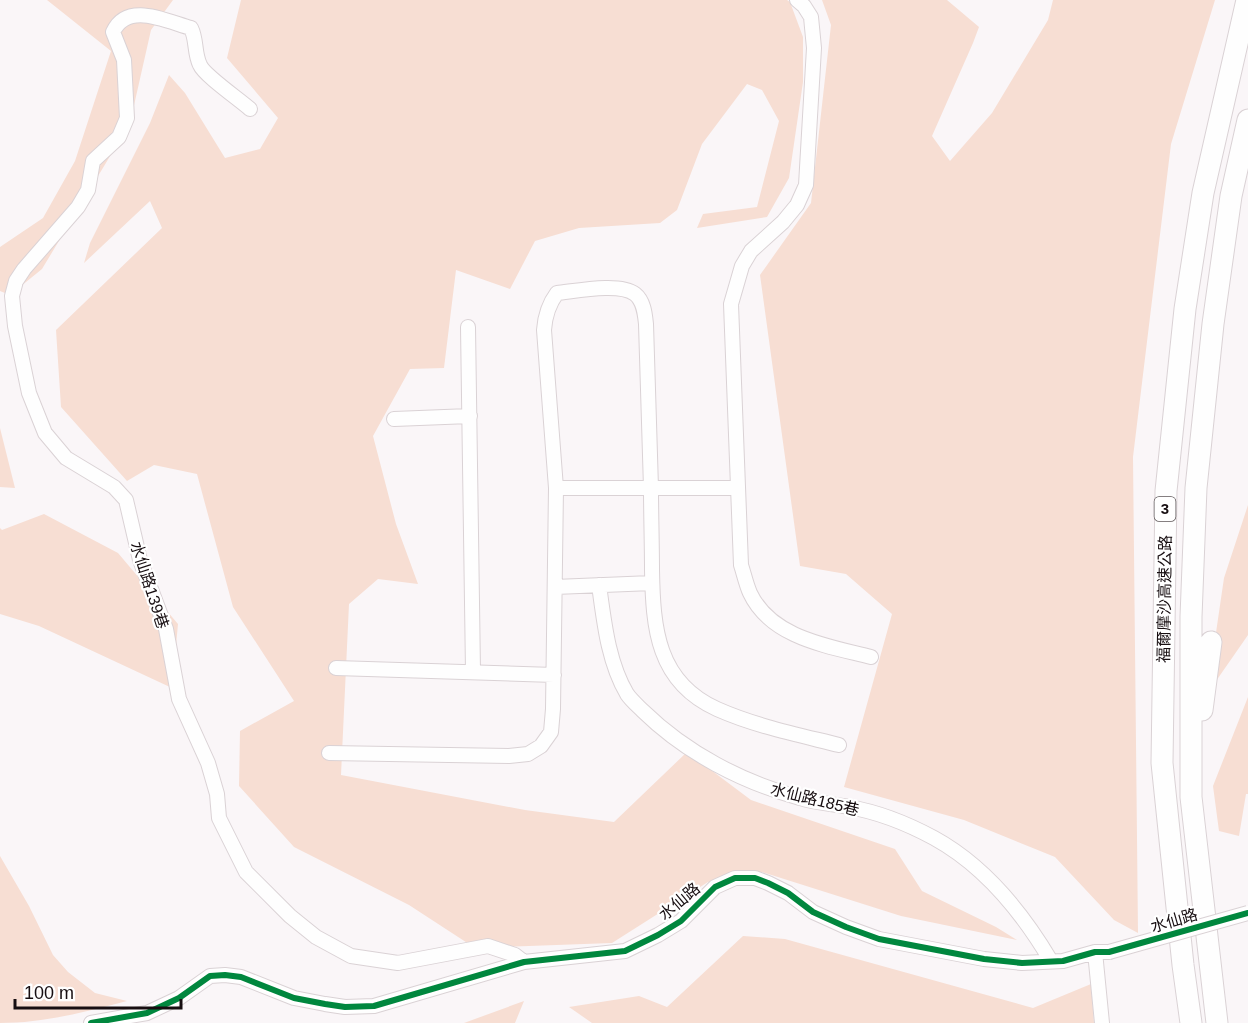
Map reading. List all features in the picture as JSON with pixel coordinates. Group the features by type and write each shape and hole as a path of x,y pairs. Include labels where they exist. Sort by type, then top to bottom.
{"highway":[{"name":"福爾摩沙高速公路","path":"1191,1023 1162,763 1166,491 1185,309 1203,193 1247,0"},
{"name":"福爾摩沙高速公路","path":"1217,1023 1191,797 1191,617 1196,488 1216,301 1231,196 1248,120"},
{"path":"1191,797 1211,642"}],"street":[{"path":"797,0 811,17 814,48 806,185 797,205 783,222 751,251 742,266 730,304 741,565 750,593 769,619 794,635 871,657"},
{"name":"水仙路139巷","path":"250,109 200,67 196,52 196,39 191,28 147,15 130,15 118,22 113,32 124,60 127,118 119,137 93,161 88,190 78,207 24,269 16,281 12,296 15,326 29,393 45,432 66,458 114,487 126,500 140,560 166,629 168,650 179,699 208,763 217,794 219,818 246,872 290,916 316,937 351,956 398,963 488,946 515,955 524,962"},
{"path":"329,753 509,756 528,754 541,746 550,732 554,675 556,488 544,330 545,317 550,302 557,292 620,288 636,294 644,308 653,618 659,645 671,671 689,692 716,709 839,746"},
{"path":"468,327 473,671"},
{"path":"394,419 470,416"},
{"path":"556,488 738,488"},
{"path":"555,586 652,583"},
{"name":"水仙路185巷","path":"599,585 604,623 614,662 628,695 655,722 700,755 755,784 802,799 852,807 895,820 934,838 970,862 1006,896 1032,929 1051,961"},
{"path":"336,668 554,675"},
{"name":"水仙路","path":"92,1023 147,1013 179,998 210,976 241,977 294,998 345,1007 374,1006 524,962 625,951 681,921 716,887 735,878 755,878 788,893 813,912 879,939 984,959 1022,963 1063,961 1248,913"},
{"path":"1102,952 1102,1023"}],"shaded area":[{"path":"47,0 173,0 151,30 130,123 42,269 10,295 0,291 0,247 43,218 75,161 111,51"},
{"path":"241,0 787,0 790,2 803,37 803,82 789,178 767,217 697,228 703,214 757,207 779,121 762,90 747,84 702,144 677,210 660,223 579,228 535,241 510,289 456,270 444,368 410,369 373,436 396,524 418,584 378,579 349,604 341,775 525,810 614,822 687,752 751,800 895,849 922,891 996,927 1017,940 901,916 762,872 708,882 612,943 475,948 409,905 294,847 239,786 240,731 294,701 233,607 197,474 154,465 127,481 61,407 56,330 162,228 150,201 84,263 90,243 150,123 169,75 185,93 225,158 260,149 278,118 227,58"},
{"path":"822,0 947,0 979,27 932,136 950,161 992,113 1048,20 1053,0 1215,0 1171,144 1133,457 1138,933 1114,920 1055,857 964,820 844,787 892,614 846,574 800,566 760,275 811,203 831,25"},
{"path":"0,428 15,488 0,487"},
{"path":"1248,505 1248,635 1207,694 1224,578"},
{"path":"44,514 118,553 178,624 172,688 39,626 0,614 0,528 2,530"},
{"path":"1248,697 1248,794 1246,794 1239,836 1219,831 1213,786"},
{"path":"0,856 29,906 53,955 68,972 95,993 127,1001 48,1019 0,1023"},
{"path":"743,936 785,939 1033,1008 1091,984 1094,1023 592,1023 569,1007 639,996 667,1007"},
{"path":"524,1001 515,1023 464,1023"}],"cycle path":[{"path":"91,1023 147,1013 179,998 210,976 241,977 294,998 325,1004 345,1007 374,1006 524,962 625,951 681,921 715,887 735,878 755,878 768,883 788,893 813,912 879,939 984,959 1022,963 1063,961 1095,952 1109,952 1248,913"}]}
